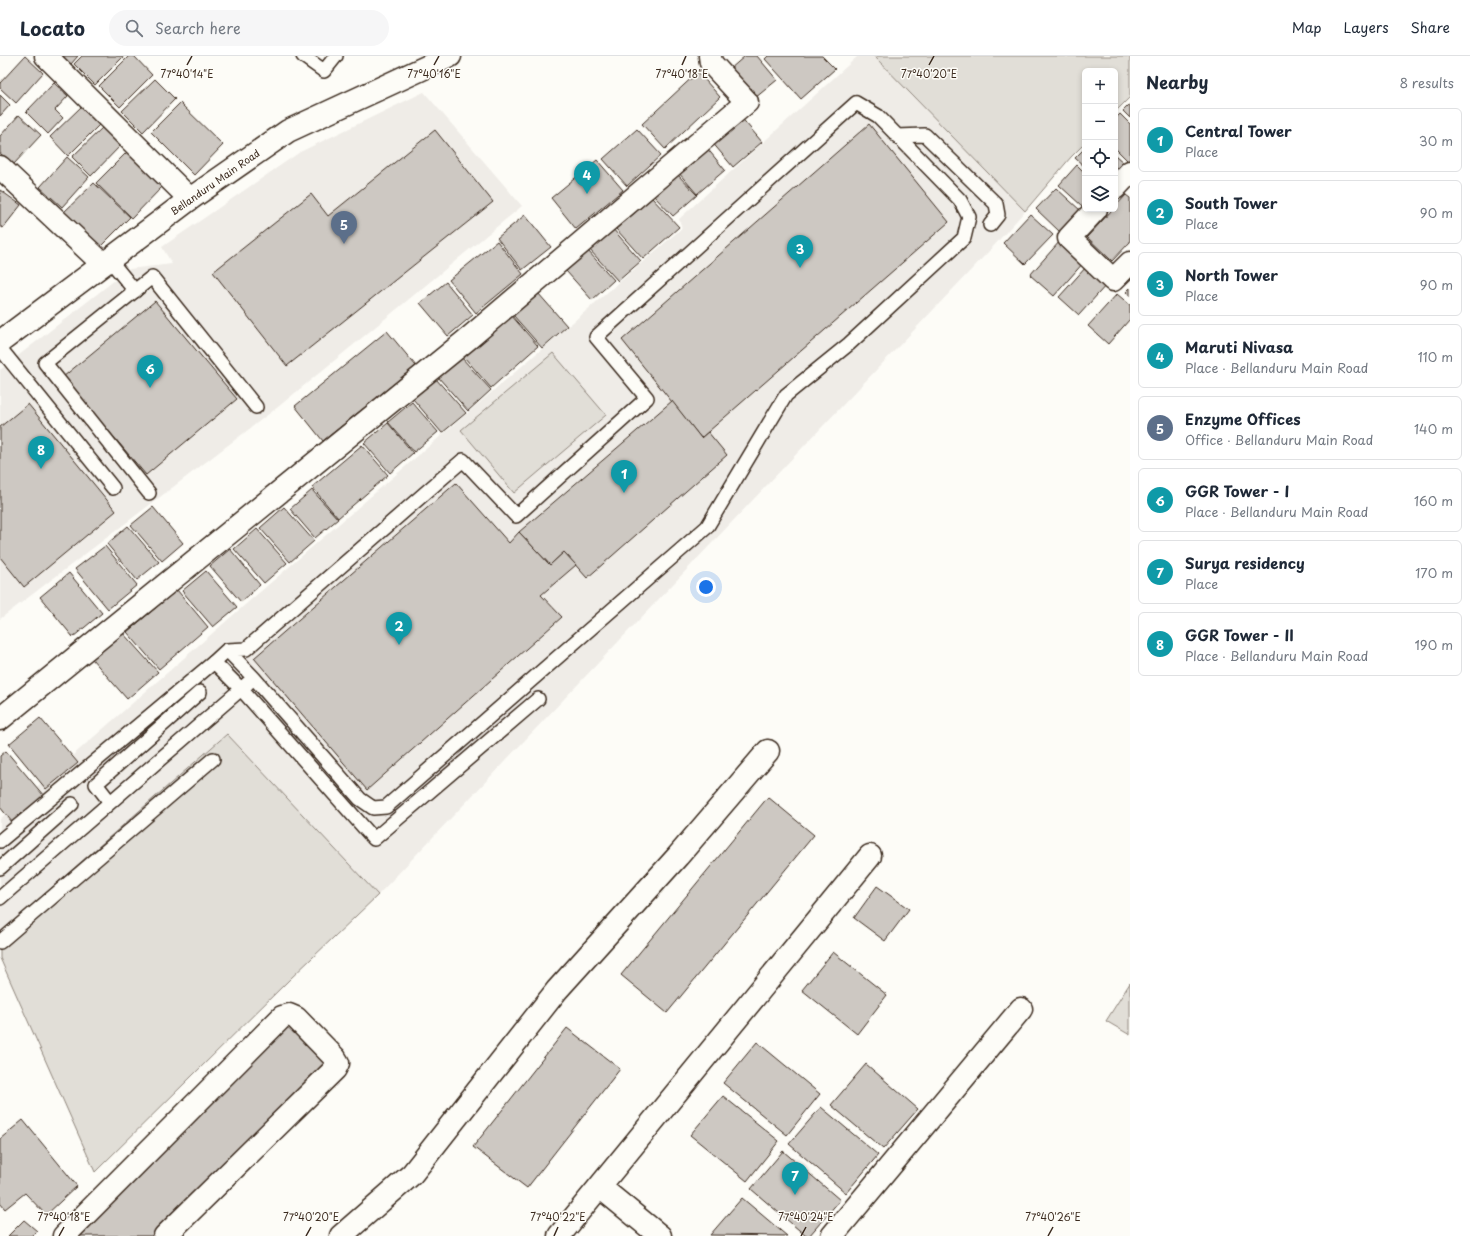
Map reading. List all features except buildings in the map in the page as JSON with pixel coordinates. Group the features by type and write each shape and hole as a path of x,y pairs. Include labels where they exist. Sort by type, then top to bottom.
{"street":[{"path":"46,56 190,199"},
{"name":"Bellanduru Main Road","path":"0,342 190,199 288,131 450,56"},
{"path":"0,719 469,338 747,102 711,63 710,56"},
{"path":"0,167 106,262"},
{"path":"1118,185 1130,172"},
{"path":"1093,212 1069,238 1114,280 1130,263"},
{"path":"341,1236 412,1174 557,990 678,856 768,751"},
{"path":"559,1236 870,856"},
{"path":"832,1236 1021,1009"},
{"path":"64,1236 282,1018 289,1015 296,1018 335,1058 338,1063 335,1069 165,1236"},
{"path":"600,1187 660,1236"}],"lane":[{"path":"303,56 324,71 336,56"},
{"path":"0,841 227,650 246,649 463,460 516,516 647,398 596,337 856,103 878,116 960,200 969,217 964,238 849,344 786,395 707,527 386,807 373,808 360,798 254,678 227,650"},
{"path":"897,136 925,135 996,204 998,215 990,225"},
{"path":"106,262 136,291"},
{"path":"149,493 45,364 152,278 256,407"},
{"path":"0,348 114,488"},
{"path":"214,662 241,689 374,839 538,699"},
{"path":"0,898 254,678"},
{"path":"110,802 96,784 200,692"},
{"path":"0,942 213,759"},
{"path":"0,868 72,804"}],"shaded area":[{"path":"858,56 874,56 1025,211 991,249 378,895 227,734 0,933 0,819 231,617 682,228 679,219"},
{"path":"874,56 1130,56 1130,97 1118,109 1118,68 1082,68 1082,146 1025,211"},
{"path":"424,92 522,206 278,407 0,619 0,370 129,269 172,264 162,247 300,152"},
{"path":"553,353 606,415 514,493 461,430"},
{"path":"227,734 378,895 290,979 95,1172 0,958 0,933"},
{"path":"1130,983 1130,1035 1106,1021"}],"place":[{"name":"Maruti Nivasa","path":"587,194"},
{"name":"Enzyme Offices","path":"344,244"},
{"name":"North Tower","path":"800,268"},
{"name":"GGR Tower - I","path":"150,388"},
{"name":"GGR Tower - II","path":"41,469"},
{"name":"Central Tower","path":"624,493"},
{"name":"South Tower","path":"399,645"},
{"name":"Surya residency","path":"795,1195"}]}
